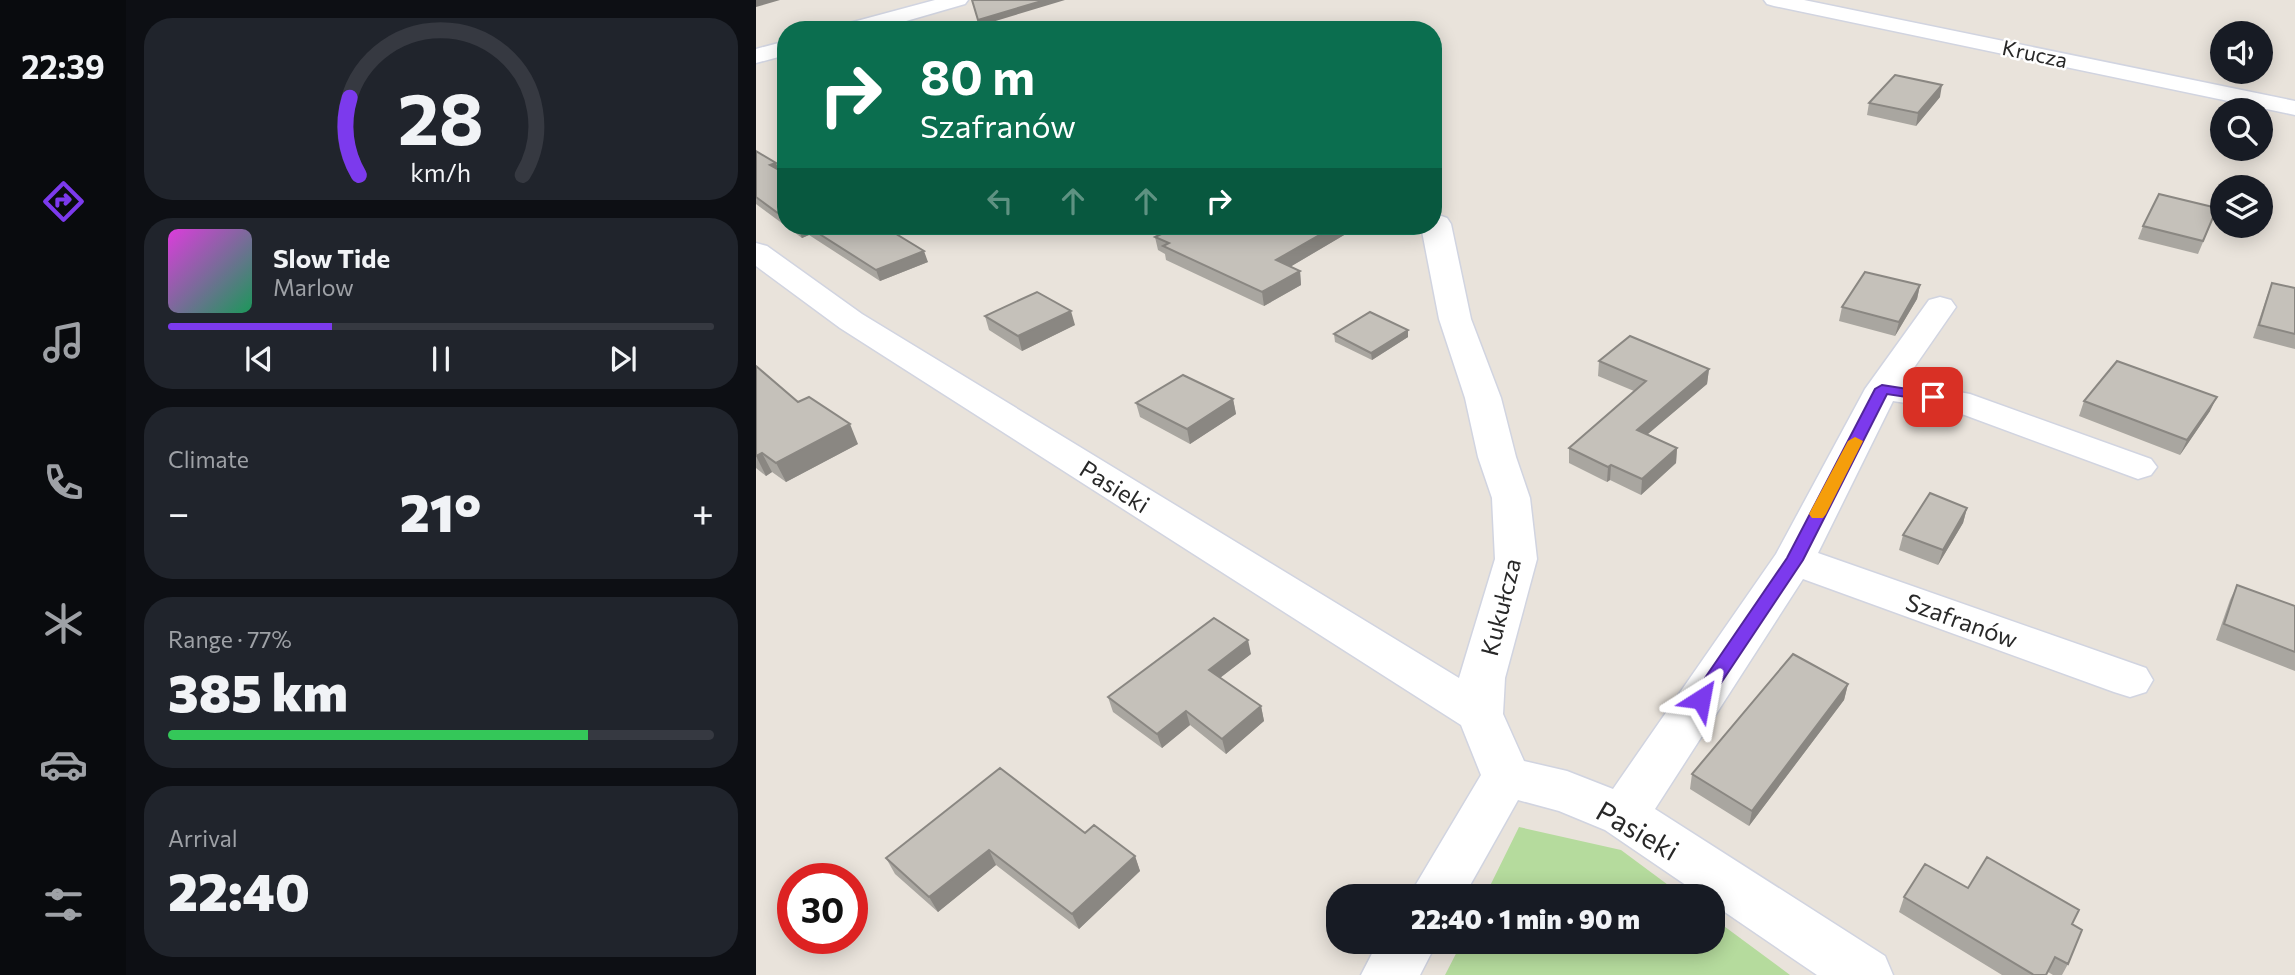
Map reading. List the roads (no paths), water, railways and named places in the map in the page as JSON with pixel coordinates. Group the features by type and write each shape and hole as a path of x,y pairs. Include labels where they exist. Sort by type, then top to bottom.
{"street":[{"path":"882,21 958,0"},
{"name":"Krucza","path":"1774,0 2295,108"},
{"path":"756,56 777,50"},
{"name":"Kukułcza","path":"1439,235 1455,319 1483,398 1497,457 1511,498 1516,559 1482,678 1480,714 1506,777"},
{"name":"Pasieki","path":"756,252 851,321 1480,714"},
{"path":"1623,815 1794,560 1882,389 1940,307"},
{"path":"1882,389 1958,401 2138,467"},
{"name":"Szafranów","path":"1794,560 2130,680"},
{"path":"1443,884 1506,777"},
{"name":"Pasieki","path":"1506,777 1567,792 1623,815 1865,975"},
{"path":"1389,975 1402,954"}]}
